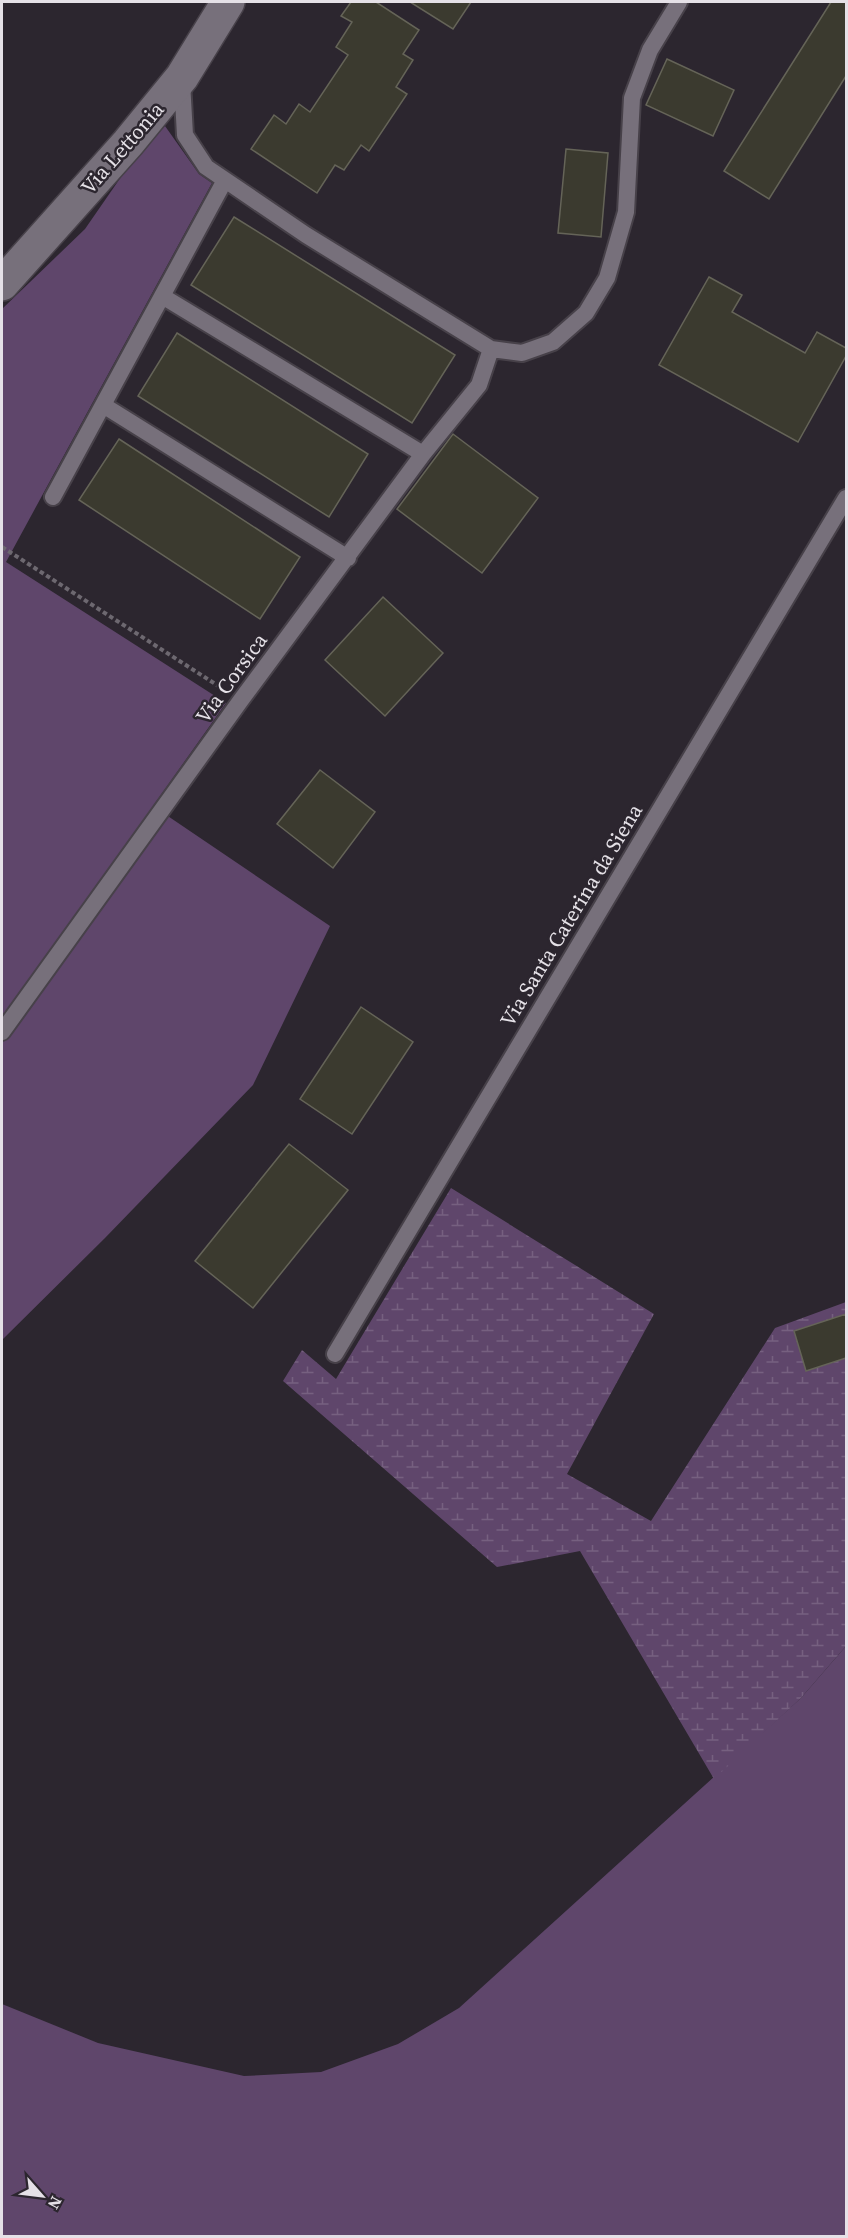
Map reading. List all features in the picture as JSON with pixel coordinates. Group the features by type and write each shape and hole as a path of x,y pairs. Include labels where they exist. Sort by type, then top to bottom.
{"street":[{"name":"Via Lettonia","path":"2,284 128,143 182,77 228,2"}],"lane":[{"path":"182,77 185,135 206,167 306,235 491,349 522,353 553,342 586,313 607,278 626,212 632,98 650,50 679,2"},
{"path":"53,497 225,180"},
{"path":"162,296 423,454"},
{"name":"Via Corsica","path":"2,1032 241,700 423,454 479,385 491,349"},
{"path":"103,405 348,558"},
{"name":"Via Santa Caterina da Siena","path":"335,1354 846,498"}],"path":[{"path":"2,547 241,700"}],"green space":[{"path":"165,126 199,174 212,183 6,562 226,703 153,806 330,926 253,1085 105,1238 2,1340 2,309 85,229 130,164"},
{"path":"451,1188 654,1314 567,1474 651,1521 775,1328 846,1302 846,1646 801,1698 714,1779 580,1551 497,1567 283,1381 302,1350 336,1379"},
{"path":"846,1646 846,2236 2,2236 2,2004 98,2043 244,2076 321,2072 398,2044 459,2008 801,1698"}],"building":[{"path":"351,2 376,2 419,30 403,54 413,60 396,87 407,94 369,151 361,145 344,170 335,165 317,193 251,149 274,115 286,124 299,104 310,112 348,55 336,47 352,22 341,16"},
{"path":"410,2 471,2 453,29"},
{"path":"831,2 846,2 846,76 769,199 724,171"},
{"path":"667,59 734,90 713,136 646,105"},
{"path":"566,149 608,153 601,237 558,233"},
{"path":"234,217 455,355 412,423 191,285"},
{"path":"709,277 742,295 732,312 805,353 817,332 846,348 846,356 798,442 659,365"},
{"path":"177,333 368,454 329,517 138,396"},
{"path":"453,434 538,498 482,573 397,509"},
{"path":"119,439 300,557 260,619 79,500"},
{"path":"383,597 443,653 385,716 325,660"},
{"path":"320,770 375,812 333,868 277,824"},
{"path":"361,1007 413,1042 352,1134 300,1099"},
{"path":"289,1144 348,1190 253,1308 195,1261"},
{"path":"846,1314 846,1358 806,1371 794,1331"}]}
